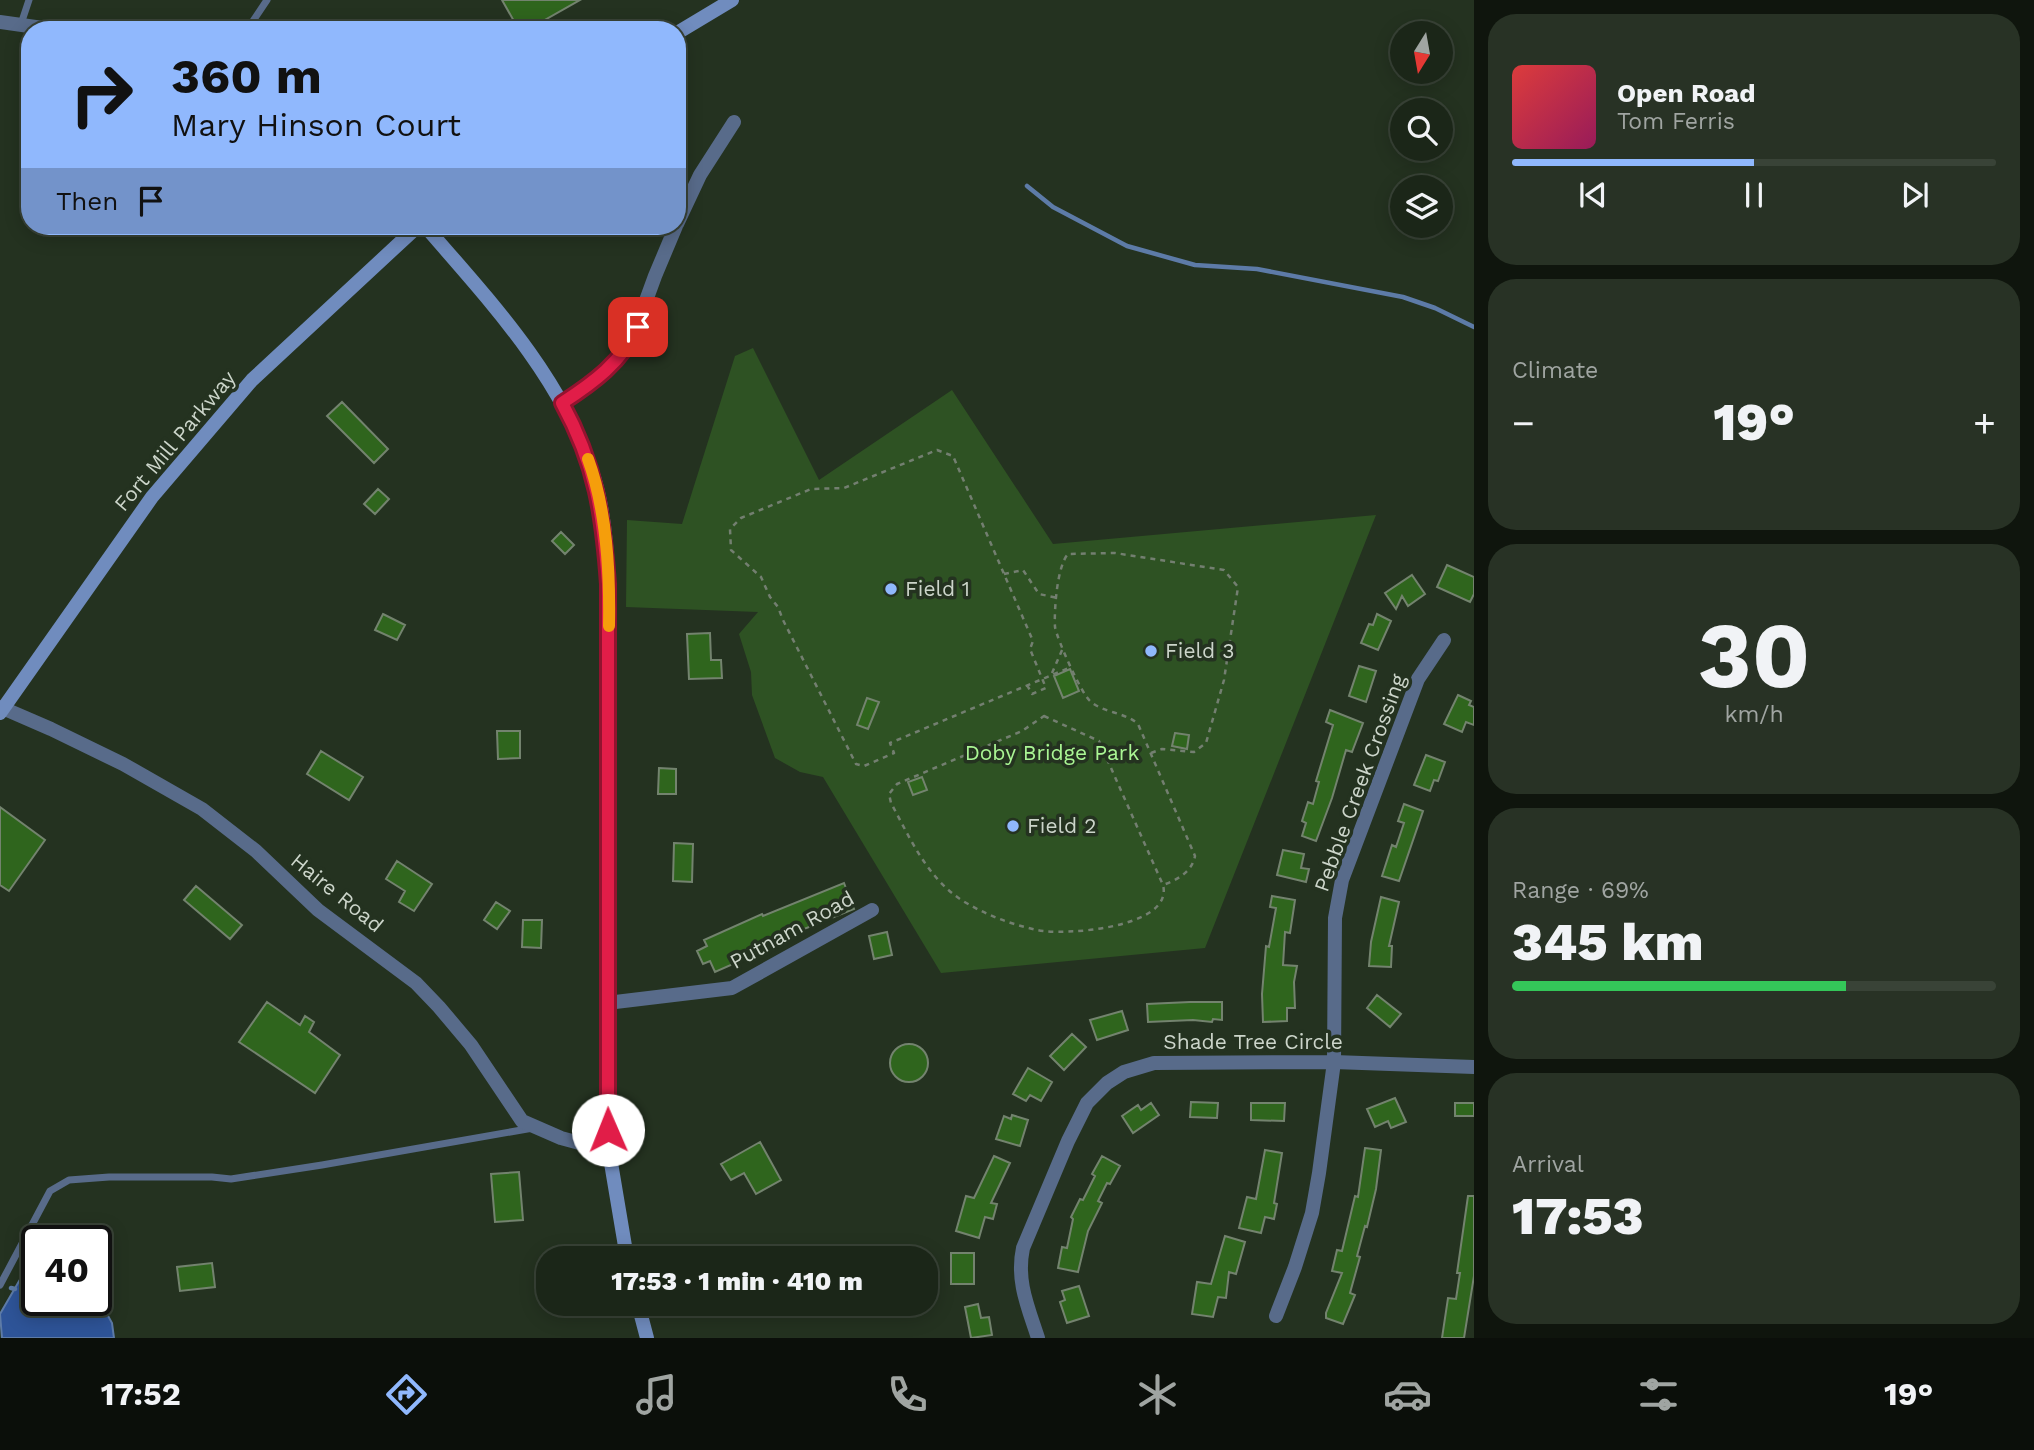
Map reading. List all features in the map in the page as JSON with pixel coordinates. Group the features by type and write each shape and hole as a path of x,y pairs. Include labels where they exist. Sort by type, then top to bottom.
{"street":[{"path":"686,28 732,0"},
{"path":"0,22 21,25"},
{"path":"686,206 700,176 734,122"},
{"name":"Fort Mill Parkway","path":"1,710 152,497 252,380 408,235"},
{"path":"433,235 517,336 549,381 562,403 599,495 606,552 609,613 609,1151 625,1246"},
{"path":"562,403 609,369 632,340 654,276 672,235"},
{"name":"Pebble Creek Crossing","path":"1276,1316 1312,1213 1319,1173 1334,1062 1335,918 1342,880 1418,679 1444,640"},
{"name":"Haire Road","path":"1,710 123,764 202,809 256,851 318,909 416,983 471,1045 522,1121 579,1144 609,1151"},
{"name":"Putnam Road","path":"607,1003 732,989 872,910"},
{"name":"Shade Tree Circle","path":"1038,1338 1021,1288 1020,1261 1023,1248 1087,1103 1124,1073 1154,1063 1334,1062 1474,1067"},
{"path":"641,1316 647,1338"}],"lane":[{"path":"22,21 29,0"},
{"path":"253,21 267,0"},
{"path":"0,1285 50,1191 69,1180 108,1177 231,1179 537,1127"}],"path":[{"path":"1027,685 1032,694 1042,692 1046,688 1042,679 1030,649 1032,641 953,456 937,450 844,488 811,489 741,518 733,524 729,536 731,550 757,571 778,607 788,632 856,764 864,766 894,753 890,743 1027,685 1042,679 1051,675 1072,667"},
{"path":"1151,753 1163,748 1194,752 1206,743 1224,680 1238,587 1224,570 1115,553 1072,553 1065,557 1060,568 1055,626 1063,648 1084,694 1091,701 1136,721 1195,856 1190,869 1163,886"},
{"path":"1004,574 1023,570 1039,594 1058,598"},
{"path":"1051,675 1063,648"},
{"path":"1044,716 1099,741 1163,886 1164,896 1155,909 1114,926 1086,932 1053,932 1013,925 962,900 932,872 918,854 889,794 902,782 1022,731 1044,716"}],"green space":[{"name":"Doby Bridge Park","path":"753,348 819,480 952,390 1053,544 1376,515 1205,948 941,973 823,777 800,772 775,758 752,695 751,672 739,634 758,612 626,607 627,520 682,524 735,356"}],"water":[{"path":"21,1278 21,1316 108,1316 114,1338 2,1338 0,1314"}],"building":[{"path":"502,0 580,0 543,21 514,21"},
{"path":"342,402 388,449 374,463 327,416"},
{"path":"378,489 389,499 375,514 364,504"},
{"path":"561,532 574,545 565,554 552,541"},
{"path":"1447,565 1474,577 1474,594 1470,602 1437,587"},
{"path":"1412,575 1425,594 1408,606 1402,596 1396,609 1385,593"},
{"path":"383,614 405,625 397,640 375,630"},
{"path":"1377,614 1391,621 1378,650 1361,643 1369,624 1373,625"},
{"path":"710,633 711,660 721,660 722,678 689,679 687,634"},
{"path":"1359,666 1376,671 1366,702 1349,696"},
{"path":"1070,669 1079,691 1063,698 1054,676"},
{"path":"1458,695 1471,701 1469,705 1474,707 1474,725 1466,722 1462,732 1444,724"},
{"path":"867,698 879,702 868,729 857,725"},
{"path":"1330,710 1363,723 1352,752 1346,750 1316,841 1302,836 1306,823 1302,821 1308,802 1313,804 1319,782 1316,781 1333,725 1326,722"},
{"path":"497,731 520,731 520,758 498,759"},
{"path":"1175,733 1189,735 1187,749 1172,746"},
{"path":"321,751 363,777 349,800 307,774"},
{"path":"1426,755 1445,762 1438,781 1434,780 1430,791 1414,785"},
{"path":"659,768 676,769 676,794 658,794"},
{"path":"922,777 927,790 913,795 908,782"},
{"path":"1404,804 1423,811 1399,881 1382,876 1392,845 1396,847 1404,823 1398,821"},
{"path":"0,807 45,840 9,891 0,885"},
{"path":"674,843 693,844 692,882 673,881"},
{"path":"1283,850 1304,854 1301,868 1309,869 1306,882 1277,875"},
{"path":"397,861 432,884 414,911 399,902 405,891 386,879"},
{"path":"844,883 854,909 774,941 776,945 715,972 710,961 703,964 697,951 707,946 704,940 762,914 763,916"},
{"path":"196,886 242,925 230,939 184,900"},
{"path":"1272,896 1295,900 1290,933 1285,932 1283,965 1297,966 1294,982 1295,1008 1287,1008 1287,1021 1263,1022 1262,994 1266,946 1269,947 1276,908 1270,907"},
{"path":"1381,897 1399,902 1389,946 1392,946 1391,967 1369,966 1371,942"},
{"path":"496,902 510,911 497,929 484,920"},
{"path":"523,920 542,920 541,948 522,947"},
{"path":"887,932 892,955 874,959 869,936"},
{"path":"1377,995 1401,1014 1390,1027 1367,1008"},
{"path":"267,1002 300,1025 305,1016 314,1022 309,1032 340,1055 315,1093 239,1042"},
{"path":"1222,1002 1222,1020 1148,1022 1147,1004"},
{"path":"1122,1011 1128,1030 1097,1040 1090,1020"},
{"path":"1072,1034 1086,1047 1064,1070 1050,1056"},
{"path":"909,1044 922,1050 928,1063 922,1076 909,1082 896,1076 890,1063 896,1050"},
{"path":"1028,1068 1052,1082 1041,1101 1030,1095 1026,1101 1013,1094"},
{"path":"1395,1098 1406,1122 1391,1128 1388,1121 1375,1127 1367,1109"},
{"path":"1191,1102 1218,1103 1217,1118 1190,1117"},
{"path":"1151,1103 1159,1115 1133,1133 1122,1116 1138,1105 1141,1110"},
{"path":"1251,1103 1285,1103 1284,1121 1251,1120"},
{"path":"1455,1103 1474,1103 1474,1116 1455,1116"},
{"path":"1012,1115 1028,1120 1020,1146 996,1139 1004,1116 1011,1119"},
{"path":"760,1142 781,1180 756,1194 744,1173 731,1180 721,1164"},
{"path":"1365,1148 1381,1150 1376,1189 1357,1256 1360,1257 1350,1293 1355,1295 1343,1324 1326,1318 1326,1313 1342,1273 1332,1271 1337,1250 1342,1251 1355,1196 1358,1197"},
{"path":"1265,1150 1282,1153 1274,1219 1265,1217 1261,1233 1239,1228 1247,1197 1256,1199"},
{"path":"994,1156 1010,1163 991,1203 997,1204 993,1219 985,1217 979,1238 956,1231 966,1196 974,1198"},
{"path":"1102,1156 1120,1166 1098,1201 1102,1203 1088,1231 1078,1272 1058,1268 1062,1247 1067,1248 1073,1219 1071,1217 1080,1199 1083,1200"},
{"path":"519,1172 523,1220 495,1222 491,1174"},
{"path":"1468,1196 1474,1196 1474,1276 1464,1338 1442,1338 1448,1298 1456,1299"},
{"path":"1225,1236 1245,1242 1236,1274 1229,1272 1226,1298 1218,1297 1213,1317 1192,1314 1197,1282 1211,1284"},
{"path":"951,1253 974,1253 974,1284 951,1284"},
{"path":"212,1263 215,1287 180,1291 177,1267"},
{"path":"1079,1286 1089,1316 1067,1323 1060,1302 1065,1300 1062,1291"},
{"path":"978,1304 981,1318 989,1317 992,1335 971,1338 965,1307"}],"waterway":[{"path":"1027,186 1053,207 1127,246 1195,265 1257,269 1403,297 1435,308 1474,327"},
{"path":"11,1288 15,1289"}],"slow traffic":[{"path":"588,459 599,495 602,517 609,626"}],"place":[{"name":"Field 1","path":"891,589"},
{"name":"Field 3","path":"1151,651"},
{"name":"Field 2","path":"1013,826"}],"route":[{"path":"608,1130 609,613 606,552 599,495 583,446 562,403 609,369 632,340 638,327"}]}
